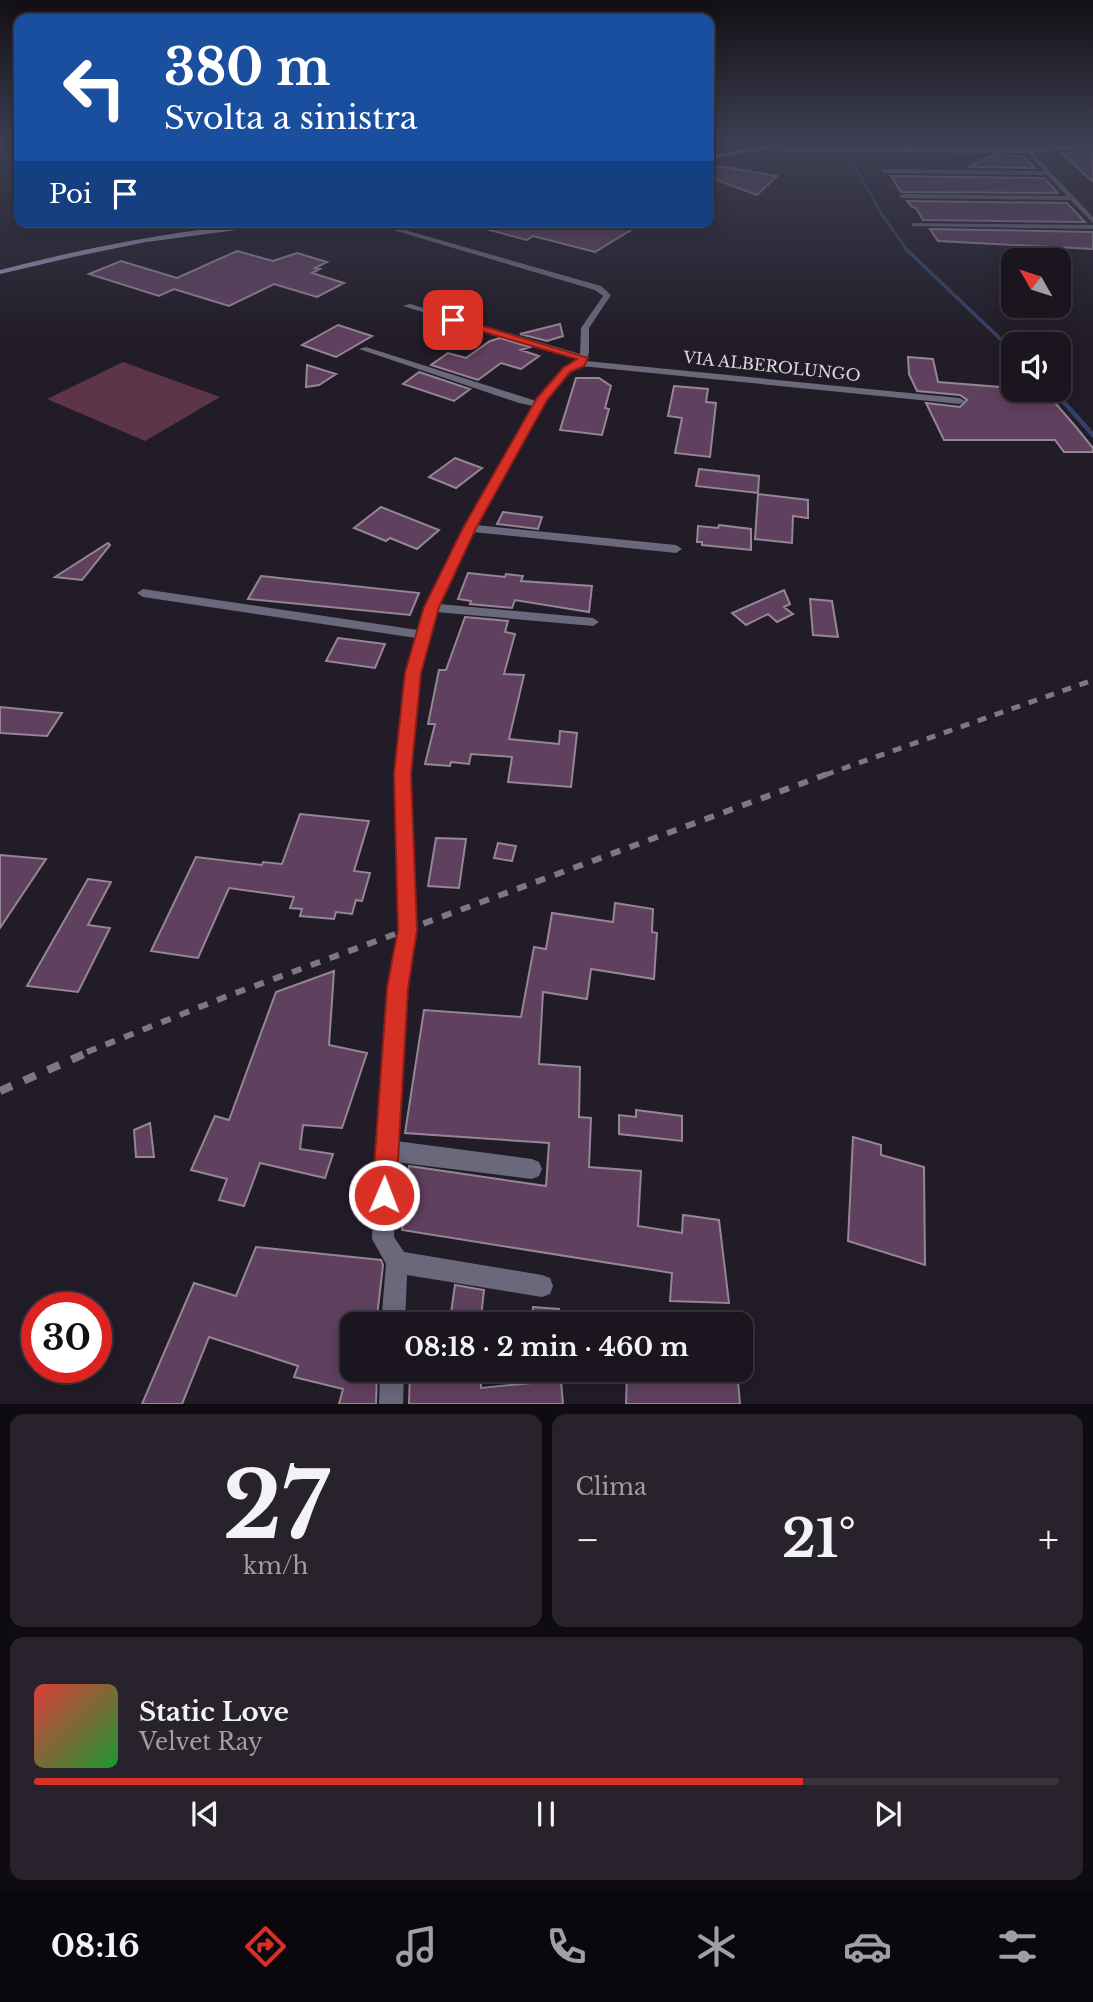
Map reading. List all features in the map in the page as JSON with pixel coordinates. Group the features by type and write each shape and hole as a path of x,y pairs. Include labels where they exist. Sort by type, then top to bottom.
{"street":[{"path":"913,225 1093,227"},
{"path":"0,272 152,239 222,228"},
{"path":"389,228 601,290 606,297 585,328 586,353 582,361 567,370 539,404 469,528 432,607 413,673 402,774 408,930 398,988 385,1150 383,1239 397,1262 394,1312"},
{"name":"VIA ALBEROLUNGO","path":"407,306 582,361 960,401"},
{"path":"363,349 522,401 539,404"},
{"path":"469,528 676,550"},
{"path":"143,593 425,635"},
{"path":"432,607 593,622"},
{"path":"385,1150 532,1169"},
{"path":"397,1262 542,1286"},
{"path":"391,1404 392,1382"}],"shaded area":[{"path":"123,362 220,397 145,441 47,399"}],"building":[{"path":"916,209 1072,209 1085,222 923,220"},
{"path":"482,228 634,228 595,252 533,236 527,240"},
{"path":"930,229 1093,232 1093,249 938,241"},
{"path":"237,251 273,261 297,253 327,262 315,268 320,269 312,273 344,283 317,297 274,284 229,306 174,289 159,296 89,274 121,261 177,278"},
{"path":"560,324 563,336 547,341 520,334"},
{"path":"338,325 372,336 336,357 302,345"},
{"path":"500,338 530,347 521,350 539,356 521,369 501,363 478,380 431,365 448,353 466,358 490,341"},
{"path":"908,357 933,359 938,382 1001,387 1001,402 1054,402 1093,448 1093,452 1064,452 1055,440 944,440 926,403 960,407 967,400 960,395 917,391 909,374"},
{"path":"307,365 336,374 319,385 306,387"},
{"path":"419,372 470,389 454,401 403,384"},
{"path":"576,378 599,378 611,386 605,408 609,409 602,435 560,430"},
{"path":"674,386 708,389 706,402 716,403 710,457 675,453 682,418 668,416"},
{"path":"455,458 482,468 456,488 429,477"},
{"path":"699,469 759,476 758,493 696,486"},
{"path":"758,494 808,500 808,518 793,516 792,543 755,539"},
{"path":"381,507 439,530 417,549 390,538 386,541 354,528"},
{"path":"503,512 542,517 538,529 497,524"},
{"path":"719,525 751,529 751,550 702,545 702,542 697,542 698,526 718,528"},
{"path":"108,543 110,545 82,580 55,577"},
{"path":"468,573 505,577 506,574 523,576 521,581 592,586 589,612 515,600 512,608 470,604 471,601 458,599"},
{"path":"261,576 419,593 410,615 248,599"},
{"path":"784,590 790,604 784,607 793,614 777,622 768,614 746,625 732,613"},
{"path":"810,599 832,601 838,637 813,635"},
{"path":"465,617 508,621 505,632 515,634 504,674 524,675 509,739 559,744 560,731 577,733 571,787 508,782 512,757 471,754 469,764 425,764 435,724 428,724 439,670 446,670"},
{"path":"338,638 385,644 375,668 326,661"},
{"path":"0,707 62,713 47,736 0,733"},
{"path":"300,814 369,821 354,871 370,873 362,901 356,900 352,914 336,912 334,919 300,916 302,909 290,908 294,897 229,888 198,958 151,951 196,857 262,865 263,862 282,864"},
{"path":"436,838 466,839 459,888 428,886"},
{"path":"498,843 516,846 512,861 494,858"},
{"path":"0,855 46,859 0,928"},
{"path":"88,879 111,882 88,925 110,928 78,992 27,986"},
{"path":"615,903 653,909 652,932 657,933 654,979 591,969 587,999 543,992 539,1064 580,1067 579,1117 591,1118 589,1167 641,1171 638,1226 682,1233 683,1215 719,1220 729,1303 670,1301 672,1273 402,1230 409,1166 546,1186 549,1143 405,1133 424,1010 521,1017 534,947 546,949 552,913 613,922"},
{"path":"334,971 329,1045 367,1053 342,1128 303,1125 300,1149 333,1154 325,1178 260,1163 244,1206 219,1200 227,1179 191,1170 215,1116 229,1120 276,992"},
{"path":"636,1110 682,1116 682,1141 619,1134 619,1115 636,1117"},
{"path":"150,1123 154,1157 136,1157 134,1130"},
{"path":"853,1137 881,1145 881,1155 924,1167 925,1265 848,1241"},
{"path":"256,1247 381,1260 383,1265 378,1312 340,1312 340,1382 377,1382 376,1404 339,1404 343,1389 294,1377 298,1366 209,1337 182,1404 142,1404 194,1283 236,1296"},
{"path":"455,1285 484,1290 482,1312 451,1312"},
{"path":"533,1307 559,1309 559,1312 533,1312"},
{"path":"410,1382 481,1382 481,1388 531,1382 561,1382 563,1404 409,1404"},
{"path":"627,1382 738,1382 740,1404 626,1404"}],"waterway":[{"path":"879,209 907,250"},
{"path":"907,250 1001,340"},
{"path":"1064,402 1093,435"}],"railway":[{"path":"825,775 1093,680"},
{"path":"87,1052 225,997 830,773"},
{"path":"0,1091 91,1051"}],"route":[{"path":"384,1195 398,988 408,930 402,774 413,673 432,607 469,528 542,398 567,370 580,363 583,358 453,320"}]}
